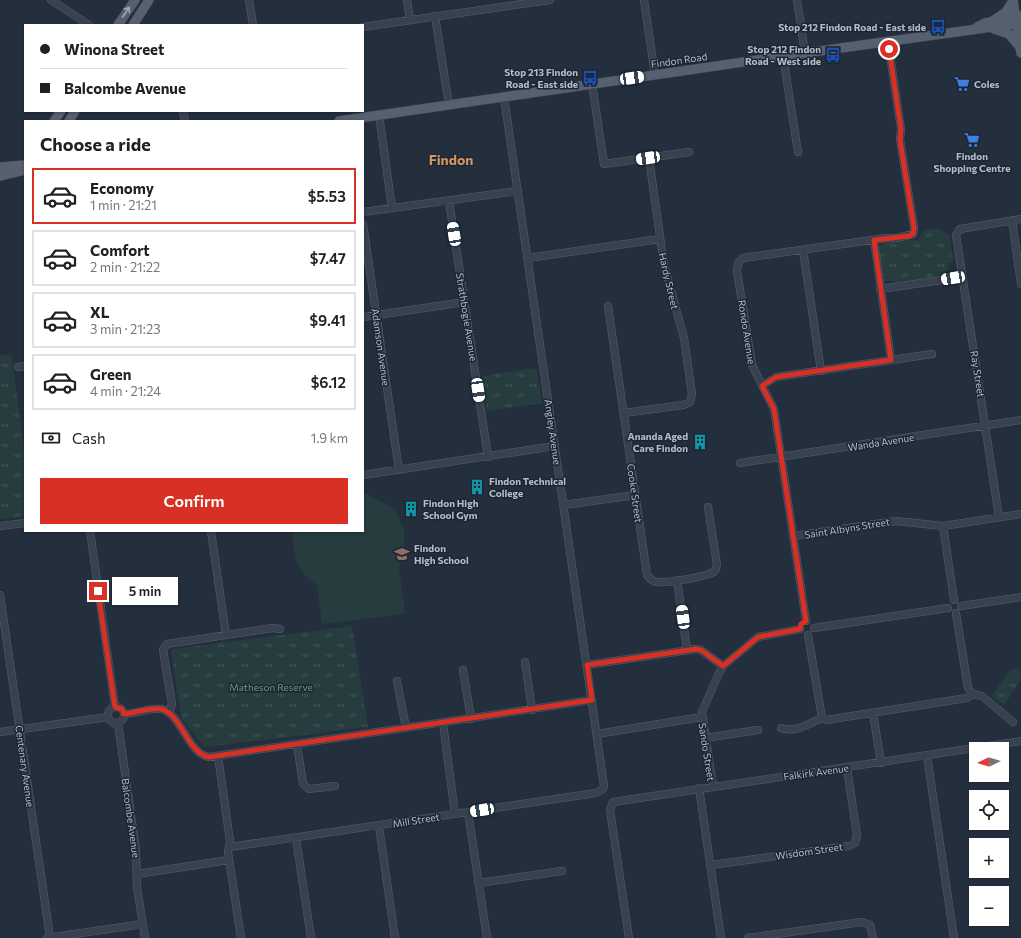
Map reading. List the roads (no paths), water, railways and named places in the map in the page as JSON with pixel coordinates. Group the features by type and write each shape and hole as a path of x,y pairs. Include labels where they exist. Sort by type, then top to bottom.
{"main road":[{"path":"119,24 135,0"},
{"path":"133,24 149,0"},
{"path":"1013,0 1018,20 1020,50"},
{"path":"1013,0 1006,12 991,25 1009,34 1020,50"},
{"name":"Findon Road","path":"345,120 888,42 1018,20"},
{"path":"15,165 24,160"},
{"path":"0,167 24,165"},
{"path":"0,176 24,170"}],"street":[{"path":"50,0 87,24"},
{"path":"249,0 253,24"},
{"path":"407,0 410,20"},
{"path":"364,27 550,0"},
{"path":"644,0 655,75"},
{"path":"797,0 805,53"},
{"path":"435,16 448,105"},
{"name":"Rondo Avenue","path":"806,621 774,409 752,365 737,271 738,263 743,258 903,237 913,234 914,228 900,140 901,129 888,42"},
{"path":"783,56 798,152"},
{"path":"592,84 604,164 688,152"},
{"name":"Angley Avenue","path":"504,97 597,734 604,786 602,790"},
{"path":"379,115 392,208"},
{"name":"Hardy Street","path":"624,413 683,405 690,402 692,394 684,338 664,265 648,158"},
{"path":"364,212 518,191"},
{"name":"Strathbogie Avenue","path":"449,201 488,457"},
{"path":"1021,219 1012,220 1021,284"},
{"name":"Ray Street","path":"999,517 956,235 960,229 1012,220"},
{"name":"Adamson Avenue","path":"364,230 400,470"},
{"path":"528,258 660,239"},
{"path":"874,240 891,360"},
{"path":"803,250 821,371"},
{"path":"880,289 963,277"},
{"path":"364,317 465,302"},
{"name":"Cooke Street","path":"608,306 647,575 651,580 657,582 677,580 711,575 715,571 716,565 708,507"},
{"path":"762,386 776,377 932,354"},
{"name":"Wanda Avenue","path":"740,463 1021,420"},
{"path":"364,475 555,446"},
{"path":"564,505 635,495"},
{"name":"Saint Albyns Street","path":"792,536 896,521 943,526 1021,514"},
{"path":"0,526 24,523"},
{"path":"943,526 954,600"},
{"path":"90,532 115,707"},
{"path":"211,532 226,635"},
{"path":"677,580 687,650"},
{"name":"Centenary Avenue","path":"0,595 50,938"},
{"path":"962,606 1021,599"},
{"path":"954,600 960,602 962,606"},
{"path":"948,608 950,602 954,600"},
{"path":"948,608 950,612 956,613 960,611 962,606"},
{"path":"814,628 948,608"},
{"path":"956,613 968,688 973,694 982,696 1013,722"},
{"path":"806,621 811,623 814,628 812,633 808,635 802,634 800,629 801,624 806,621"},
{"path":"169,713 172,704 163,650 164,646 167,644 273,628 280,629"},
{"name":"Sando Street","path":"713,786 702,712 711,689 723,666 758,637 800,629"},
{"path":"808,635 822,718"},
{"path":"587,665 687,650 701,650 723,666"},
{"path":"525,662 532,710"},
{"path":"463,670 471,719"},
{"path":"396,681 406,728"},
{"path":"781,728 787,730 807,726 822,718 826,720 873,713 967,698 973,694"},
{"path":"124,714 161,709 169,713 198,753 209,757 592,700"},
{"path":"115,707 122,709 124,714 122,720 118,723 111,721 108,717 109,711 115,707"},
{"path":"873,713 881,763"},
{"path":"0,732 108,717"},
{"path":"597,734 702,717"},
{"name":"Balcombe Avenue","path":"118,723 136,850 137,874 145,938"},
{"path":"443,723 455,814"},
{"path":"705,738 758,730"},
{"name":"Falkirk Avenue","path":"629,938 610,810 611,804 616,801 881,763 1021,741"},
{"path":"297,744 303,784 305,788 309,789 335,786"},
{"path":"218,756 230,847 228,852 229,860 241,938"},
{"path":"927,756 954,938"},
{"name":"Wisdom Street","path":"711,865 849,846 855,843 857,835 847,768"},
{"path":"700,788 721,938"},
{"name":"Mill Street","path":"230,847 379,826 602,790"},
{"path":"468,812 486,938"},
{"path":"379,826 395,938"},
{"path":"296,838 311,938"},
{"path":"137,874 229,860"},
{"path":"478,883 562,871"},
{"path":"748,938 862,922 870,924 873,938"},
{"path":"47,938 143,924"}],"place":[{"name":"Stop 212 Findon Road - East side","path":"938,27"},
{"name":"Stop 212 Findon Road - West side","path":"833,55"},
{"name":"Stop 213 Findon Road - East side","path":"590,78"},
{"name":"Coles","path":"962,84"},
{"name":"Findon Shopping Centre","path":"972,140"},
{"name":"Ananda Aged Care Findon","path":"700,442"},
{"name":"Findon Technical College","path":"477,487"},
{"name":"Findon High School Gym","path":"411,509"},
{"name":"Findon High School","path":"402,554"}],"district":[{"name":"Findon","path":"451,160"}],"park label":[{"name":"Matheson Reserve","path":"271,687"}]}
